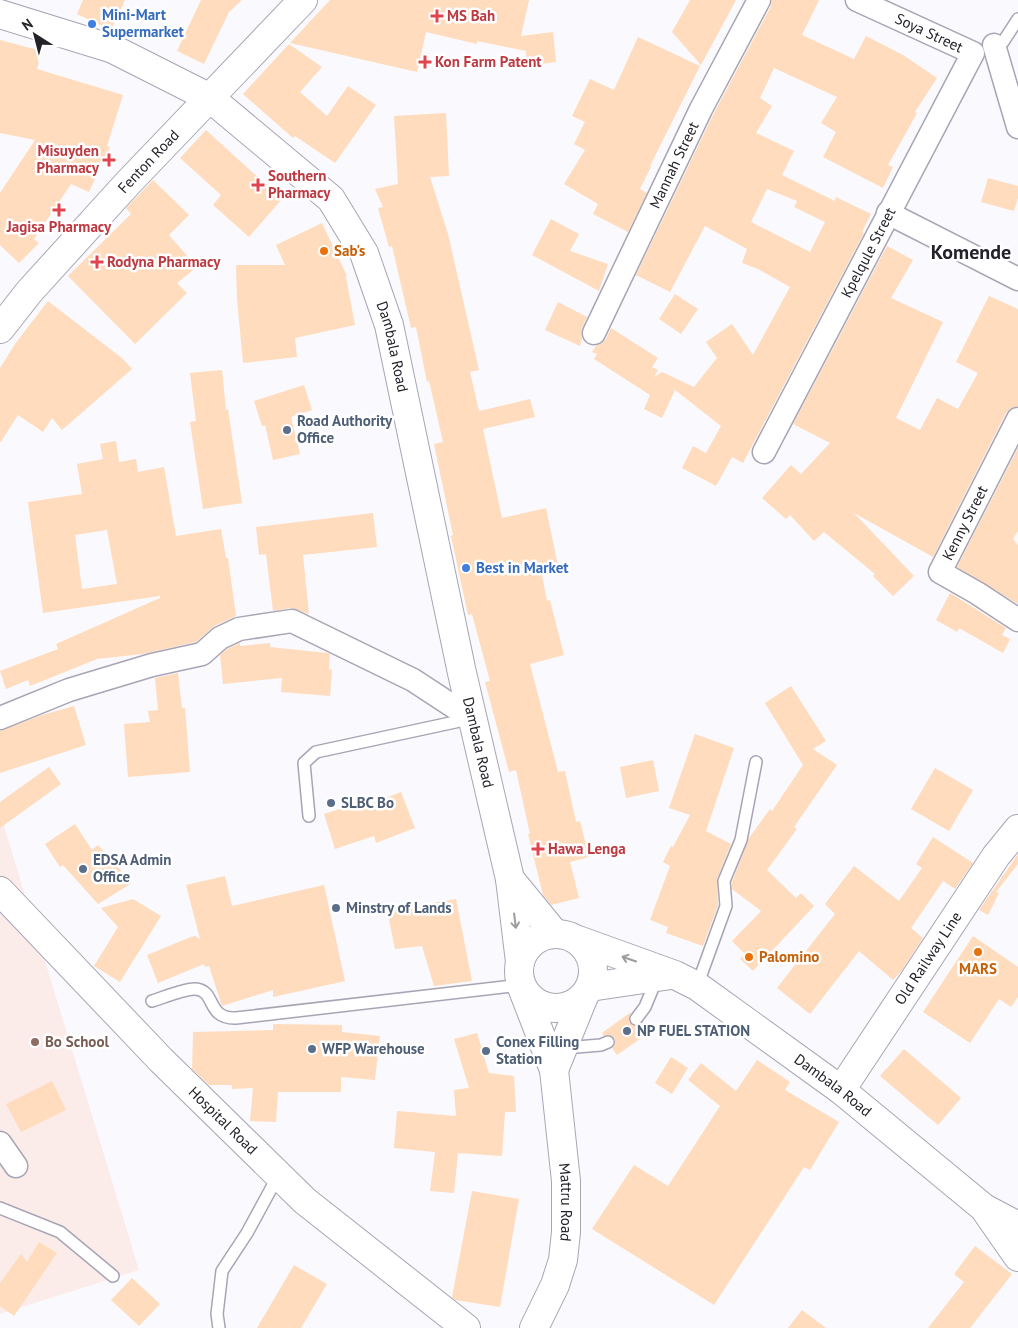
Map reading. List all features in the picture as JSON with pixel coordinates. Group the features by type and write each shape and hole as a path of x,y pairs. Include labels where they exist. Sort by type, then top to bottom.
{"street":[{"name":"Fenton Road","path":"0,329 42,277 127,184 303,0"},
{"name":"Mannah Street","path":"594,333 701,109 759,0"},
{"name":"Soya Street","path":"857,0 973,53"},
{"name":"Dambala Road","path":"0,14 113,49 210,98 331,199 364,253 389,325 472,719 510,879 520,974"},
{"path":"994,45 1018,127"},
{"name":"Kpelqule Street","path":"764,452 973,53"},
{"path":"888,213 1018,279"},
{"name":"Kenny Street","path":"1018,419 940,572 977,593 1018,620"},
{"path":"0,718 68,690 152,664 202,654 220,638 239,629 292,621 413,680 472,719"},
{"name":"Old Railway Line","path":"841,1090 996,856 1018,829"},
{"name":"Dambala Road","path":"510,879 566,937 676,979 841,1090 984,1208 1018,1226"},
{"name":"Hospital Road","path":"0,891 161,1060 305,1201 466,1328"},
{"path":"566,937 543,936 533,942 525,951 520,974 528,996 538,1004 550,1008 562,1008 574,1004 587,991 676,979"},
{"name":"Mattru Road","path":"558,1059 593,974 592,962 587,950 566,937"},
{"name":"Mattru Road","path":"520,974 558,1059 566,1182 566,1232 563,1260 555,1285 534,1328"},
{"path":"0,1143 16,1166"},
{"name":"Dambala Road","path":"984,1208 1018,1258"}],"lane":[{"path":"973,53 1003,42 1018,19"},
{"path":"309,816 304,763 316,752 472,719"},
{"path":"636,1019 645,1007 676,979 726,906 724,881 741,840 756,762"},
{"path":"152,1001 194,989 207,994 219,1015 228,1019 520,974"},
{"path":"558,1059 608,1042"},
{"path":"219,1328 217,1314 222,1271 247,1233 278,1175"},
{"path":"0,1208 60,1232 113,1276"}],"shaded area":[{"name":"Bo School","path":"0,813 139,1270 0,1314"}],"building":[{"path":"83,0 125,0 111,30 77,14"},
{"path":"201,0 242,0 229,12 204,64 177,51"},
{"path":"330,0 529,0 521,36 553,32 556,62 527,66 526,51 477,41 477,44 426,32 417,72 290,43"},
{"path":"690,0 736,0 701,65 672,32"},
{"path":"772,0 819,0 802,35 854,59 866,36 903,55 937,78 915,112 917,113 888,165 893,167 883,188 823,157 836,132 821,123 837,97 774,68 760,98 772,106 756,133 794,151 782,175 835,201 836,197 871,214 862,232 864,233 743,463 732,457 716,486 682,468 693,446 706,453 721,426 675,390 662,418 644,409 650,395 594,359 597,354 592,352 596,346 606,339 611,328 658,358 652,367 658,370 654,377 662,372 694,387 717,358 706,342 732,324 753,355 790,287 758,269 742,263 747,249 705,226 670,292 636,275 713,115 771,6","holes":["767,189 797,201 794,207 825,222 810,252 751,222"]},
{"path":"638,37 700,66 640,189 647,193 628,232 593,214 598,204 564,184 585,150 574,144 585,122 572,116 590,79 614,90"},
{"path":"0,40 42,51 37,69 123,95 107,146 110,147 89,192 71,184 34,239 39,243 19,263 0,245 0,193 35,140 0,133"},
{"path":"289,44 322,67 300,92 327,116 348,86 376,105 335,163 295,136 293,138 243,94"},
{"path":"446,113 449,176 430,177 448,234 479,370 470,372 479,411 530,399 535,417 483,429 502,518 546,508 558,566 541,570 547,601 550,600 564,655 530,664 558,772 565,771 576,822 580,821 589,857 570,862 579,898 551,905 543,895 528,834 530,834 516,770 509,772 485,682 490,681 472,614 468,615 434,444 443,442 429,381 427,382 416,327 411,328 392,246 389,247 378,208 383,207 375,189 398,184 394,116"},
{"path":"206,130 282,199 249,237 213,205 221,195 180,158"},
{"path":"988,178 1018,186 1018,198 1014,211 981,202"},
{"path":"153,180 189,215 169,235 197,267 177,283 187,293 135,344 68,276 131,214 126,208"},
{"path":"551,219 579,234 570,251 608,264 599,291 532,255"},
{"path":"322,223 347,276 355,325 295,338 297,357 243,363 236,265 285,265 276,245"},
{"path":"887,246 913,260 891,298 943,322 896,418 920,430 937,398 958,409 978,373 956,362 989,296 1018,309 1018,406 1011,408 1006,413 933,557 854,513 914,576 893,596 873,576 875,574 824,532 814,541 790,515 786,519 762,498 791,465 801,474 830,443 793,424"},
{"path":"675,294 698,309 681,334 659,319"},
{"path":"48,301 123,359 132,369 62,430 52,418 43,432 18,415 0,443 0,368 15,344"},
{"path":"558,302 587,317 582,328 580,346 545,330"},
{"path":"222,370 226,410 228,409 242,503 203,509 190,422 196,421 190,373"},
{"path":"304,385 312,410 291,417 300,454 273,460 265,425 262,426 254,401"},
{"path":"116,441 119,462 136,459 138,472 164,467 176,536 221,529 226,558 228,558 236,616 214,626 196,642 142,654 97,659 30,686 28,680 6,689 0,671 58,649 56,644 160,598 160,596 43,613 28,502 82,494 77,464 103,459 100,444","holes":["107,530 117,584 82,589 75,535"]},
{"path":"1018,448 1018,531 1013,539 1018,545 1018,604 957,567"},
{"path":"373,513 377,547 303,555 309,614 291,608 273,611 266,554 259,555 256,527"},
{"path":"950,593 1006,628 1002,635 1010,639 1003,653 959,628 957,632 936,620"},
{"path":"240,643 240,646 270,643 270,647 330,654 329,669 332,670 330,696 281,692 282,678 223,684 220,655 227,649"},
{"path":"178,673 182,708 185,708 190,772 128,777 124,724 150,722 148,711 158,710 155,678"},
{"path":"791,686 826,741 813,749 837,765 794,827 797,829 767,870 796,898 801,893 814,906 753,971 740,959 745,954 732,941 761,911 732,889 732,882 749,838 770,809 772,811 803,765 765,703"},
{"path":"74,706 86,745 0,773 0,731 42,715"},
{"path":"695,734 734,748 706,831 731,844 717,879 718,905 703,946 666,933 668,927 650,920 670,866 663,862 690,815 669,808"},
{"path":"653,760 659,791 626,798 620,767"},
{"path":"49,767 61,784 0,828 0,802"},
{"path":"935,768 973,790 949,831 911,809"},
{"path":"401,792 415,828 376,843 374,836 335,849 324,814 355,804 356,810"},
{"path":"75,824 92,850 98,845 132,883 98,904 63,865 60,867 45,844"},
{"path":"933,837 973,863 955,889 943,881 911,928 923,938 902,970 893,980 859,951 810,1014 777,988 835,914 825,904 854,866 899,901 922,868 916,864"},
{"path":"1018,854 1018,864 996,892 999,893 988,915 979,910"},
{"path":"225,876 232,906 324,885 345,981 273,997 273,990 222,1006 209,966 205,967 204,964 158,983 147,955 191,937 195,936 200,939 186,885"},
{"path":"133,899 161,916 120,982 94,966 118,927 101,908"},
{"path":"456,899 472,981 434,986 422,946 395,949 387,910"},
{"path":"973,936 1018,967 1018,997 1011,1007 999,999 970,1043 923,1012"},
{"path":"631,1012 629,1022 635,1026 640,1025 647,1034 617,1055 612,1048 615,1039 609,1035 604,1036 602,1033"},
{"path":"273,1024 342,1025 342,1032 380,1036 375,1080 341,1077 341,1092 278,1092 276,1122 250,1121 253,1088 232,1089 232,1085 209,1085 192,1069 193,1032 273,1030"},
{"path":"477,1033 489,1073 514,1076 516,1112 505,1112 502,1156 458,1153 454,1193 430,1191 435,1152 394,1148 397,1111 456,1116 454,1090 469,1088 454,1039"},
{"path":"904,1049 961,1098 938,1125 880,1076"},
{"path":"671,1057 688,1068 672,1094 655,1083"},
{"path":"757,1060 790,1082 785,1090 839,1122 810,1170 804,1167 714,1305 592,1229 634,1165 668,1186 720,1106 688,1080 701,1063 736,1091"},
{"path":"52,1081 66,1110 21,1132 6,1104"},
{"path":"472,1191 519,1199 500,1307 455,1300 452,1297"},
{"path":"39,1242 57,1253 14,1316 0,1306 0,1283 21,1254 27,1262"},
{"path":"975,1246 1012,1274 970,1328 928,1328 964,1282 954,1274"},
{"path":"294,1265 327,1284 301,1328 257,1328"},
{"path":"132,1278 160,1304 139,1326 111,1300"},
{"path":"802,1310 826,1328 788,1328"}],"place":[{"name":"MS Bah","path":"437,16"},
{"name":"Mini-Mart Supermarket","path":"92,24"},
{"name":"Kon Farm Patent","path":"425,62"},
{"name":"Misuyden Pharmacy","path":"109,160"},
{"name":"Southern Pharmacy","path":"258,185"},
{"name":"Jagisa Pharmacy","path":"59,210"},
{"name":"Sab's","path":"324,251"},
{"name":"Rodyna Pharmacy","path":"97,262"},
{"name":"Road Authority Office","path":"287,430"},
{"name":"Best in Market","path":"466,568"},
{"name":"SLBC Bo","path":"331,803"},
{"name":"Hawa Lenga","path":"538,849"},
{"name":"EDSA Admin Office","path":"83,869"},
{"name":"Minstry of Lands","path":"336,908"},
{"name":"MARS","path":"978,952"},
{"name":"Palomino","path":"749,957"},
{"name":"NP FUEL STATION","path":"627,1031"},
{"name":"Bo School","path":"35,1042"},
{"name":"WFP Warehouse","path":"312,1049"},
{"name":"Conex Filling Station","path":"486,1051"}],"district":[{"name":"Komende","path":"971,252"}]}
